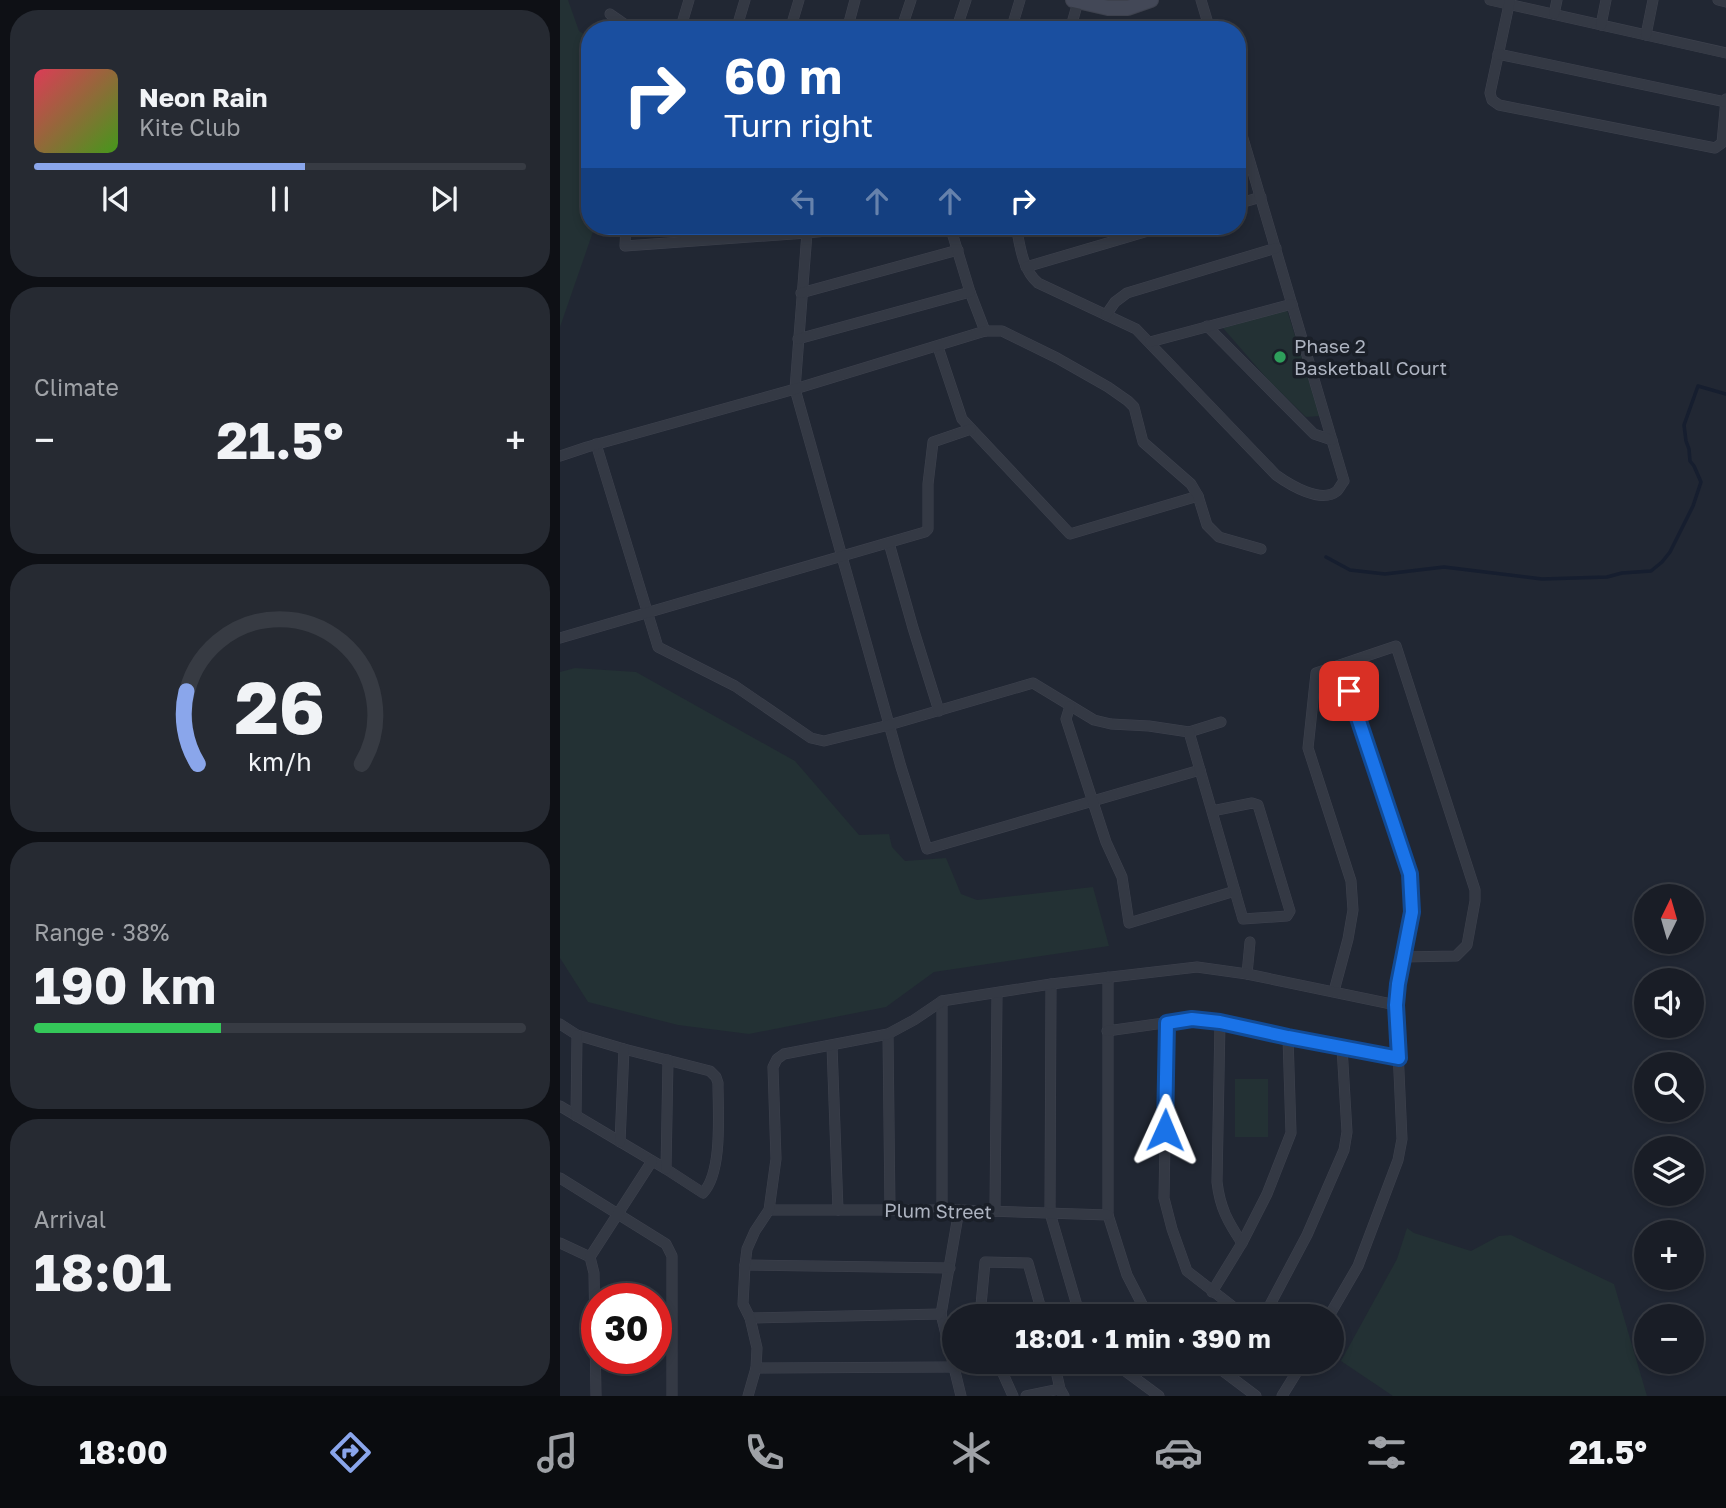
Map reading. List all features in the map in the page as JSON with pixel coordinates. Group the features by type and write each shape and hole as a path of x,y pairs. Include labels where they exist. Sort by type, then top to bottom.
{"street":[{"path":"683,21 689,0"},
{"path":"739,21 746,0"},
{"path":"793,21 799,0"},
{"path":"849,21 855,0"},
{"path":"904,21 911,0"},
{"path":"959,21 966,0"},
{"path":"1014,21 1020,0"},
{"path":"1072,21 1075,1 1108,8 1128,8 1151,0"},
{"path":"1201,0 1207,21"},
{"path":"1490,0 1509,2 1726,53"},
{"path":"1554,14 1557,0"},
{"path":"1601,25 1606,0"},
{"path":"1646,35 1653,0"},
{"path":"1718,0 1726,2"},
{"path":"1499,54 1726,101 1722,144 1708,148 1499,105 1492,100 1490,93 1509,2"},
{"path":"610,14 620,21"},
{"path":"1018,235 1026,267 1038,283 1136,329 1276,475 1310,493 1329,495 1338,490 1344,481 1261,197 1246,160"},
{"path":"1246,201 1261,197"},
{"path":"626,235 625,246 742,235"},
{"path":"806,235 795,389 889,725 927,849 1200,770"},
{"path":"953,235 985,331"},
{"path":"1026,267 1134,235"},
{"path":"1106,315 1115,302 1127,293 1276,248"},
{"path":"802,293 958,250"},
{"path":"798,339 970,292"},
{"path":"1150,342 1292,304"},
{"path":"1207,326 1314,434 1332,440"},
{"path":"560,456 985,331 1002,331 1057,358 1128,401 1133,407 1143,442 1191,484 1198,496 1207,525 1219,537 1261,549"},
{"path":"938,347 962,419 1070,534 1198,496"},
{"path":"560,638 925,532 928,529 928,484 933,442 971,429"},
{"path":"596,444 658,647 735,686 811,738 824,741 889,725 1033,683 1094,720 1111,724 1189,732 1221,722"},
{"path":"889,543 939,710"},
{"path":"1334,991 1353,910 1351,881 1308,748 1316,673 1396,646 1475,890 1466,945 1456,956 1402,957"},
{"path":"1336,1304 1358,1266 1398,1160 1402,1139 1396,1005 1402,957 1412,912 1410,874 1340,664"},
{"path":"1070,706 1066,719 1111,856 1122,877 1129,923 1235,891"},
{"path":"1189,732 1243,919 1287,916 1290,911 1258,805 1252,803 1212,811"},
{"path":"1247,974 1250,942"},
{"path":"748,1396 756,1368 757,1348 750,1318 743,1304 745,1265 747,1249 769,1210 776,1159 773,1067 777,1059 784,1054 888,1034 942,1001 1051,984 1197,967 1247,974 1396,1005"},
{"path":"1108,977 1108,1215 1127,1275 1142,1304"},
{"path":"1051,984 1050,1213 1077,1304"},
{"path":"996,1212 998,993"},
{"path":"942,1001 942,1210"},
{"path":"1107,1031 1192,1019 1220,1022 1399,1058"},
{"path":"1220,1022 1217,1182 1219,1200 1231,1227 1242,1243"},
{"path":"1167,1023 1164,1198 1187,1272 1228,1304"},
{"path":"560,1024 577,1035 710,1071 716,1077 717,1162 710,1186 703,1193 560,1106"},
{"path":"888,1034 890,1210"},
{"path":"576,1116 577,1035"},
{"path":"1212,1292 1242,1243 1267,1194 1291,1133 1288,1037"},
{"path":"832,1046 838,1210"},
{"path":"1270,1304 1307,1235 1344,1150 1347,1132 1342,1047"},
{"path":"620,1142 624,1049"},
{"path":"666,1169 668,1059"},
{"path":"596,1396 594,1273 590,1257 652,1161"},
{"path":"560,1178 666,1244 672,1256 672,1396"},
{"name":"Plum Street","path":"769,1210 959,1210 1108,1215"},
{"path":"942,1318 959,1210"},
{"path":"560,1242 590,1257"},
{"path":"981,1304 985,1262 1028,1263 1040,1304"},
{"path":"745,1265 950,1268"},
{"path":"750,1318 941,1314"},
{"path":"756,1368 942,1367"},
{"path":"955,1374 961,1396"},
{"path":"1003,1374 1013,1396"},
{"path":"1026,1396 1062,1393 1057,1374"},
{"path":"1129,1374 1159,1396"},
{"path":"1227,1374 1256,1396"},
{"path":"1282,1396 1296,1374"}],"shaded area":[{"path":"560,0 568,0 581,32 581,235 592,235 560,327"},
{"path":"1287,310 1320,416 1306,417 1269,381 1223,328"},
{"path":"575,668 636,672 795,761 859,835 889,834 892,847 905,861 946,858 961,894 977,900 1093,887 1109,946 934,972 886,1007 749,1034 678,1025 588,1002 560,958 560,672"},
{"path":"1235,1079 1268,1079 1268,1137 1235,1137"},
{"path":"1407,1228 1414,1233 1471,1251 1499,1236 1511,1235 1614,1284 1634,1352 1634,1374 1641,1374 1647,1396 1393,1396 1344,1363 1344,1356 1397,1259"}],"waterway":[{"path":"1330,559 1326,557 1350,570 1385,574 1444,567 1542,579 1607,577 1651,571 1670,552 1693,506 1701,482 1690,461 1684,425 1698,386 1726,394"}],"place":[{"name":"Phase 2 Basketball Court","path":"1280,357"}],"route":[{"path":"1165,1130 1167,1023 1192,1019 1220,1022 1399,1058 1396,1005 1402,957 1412,912 1410,874 1349,691"}]}
